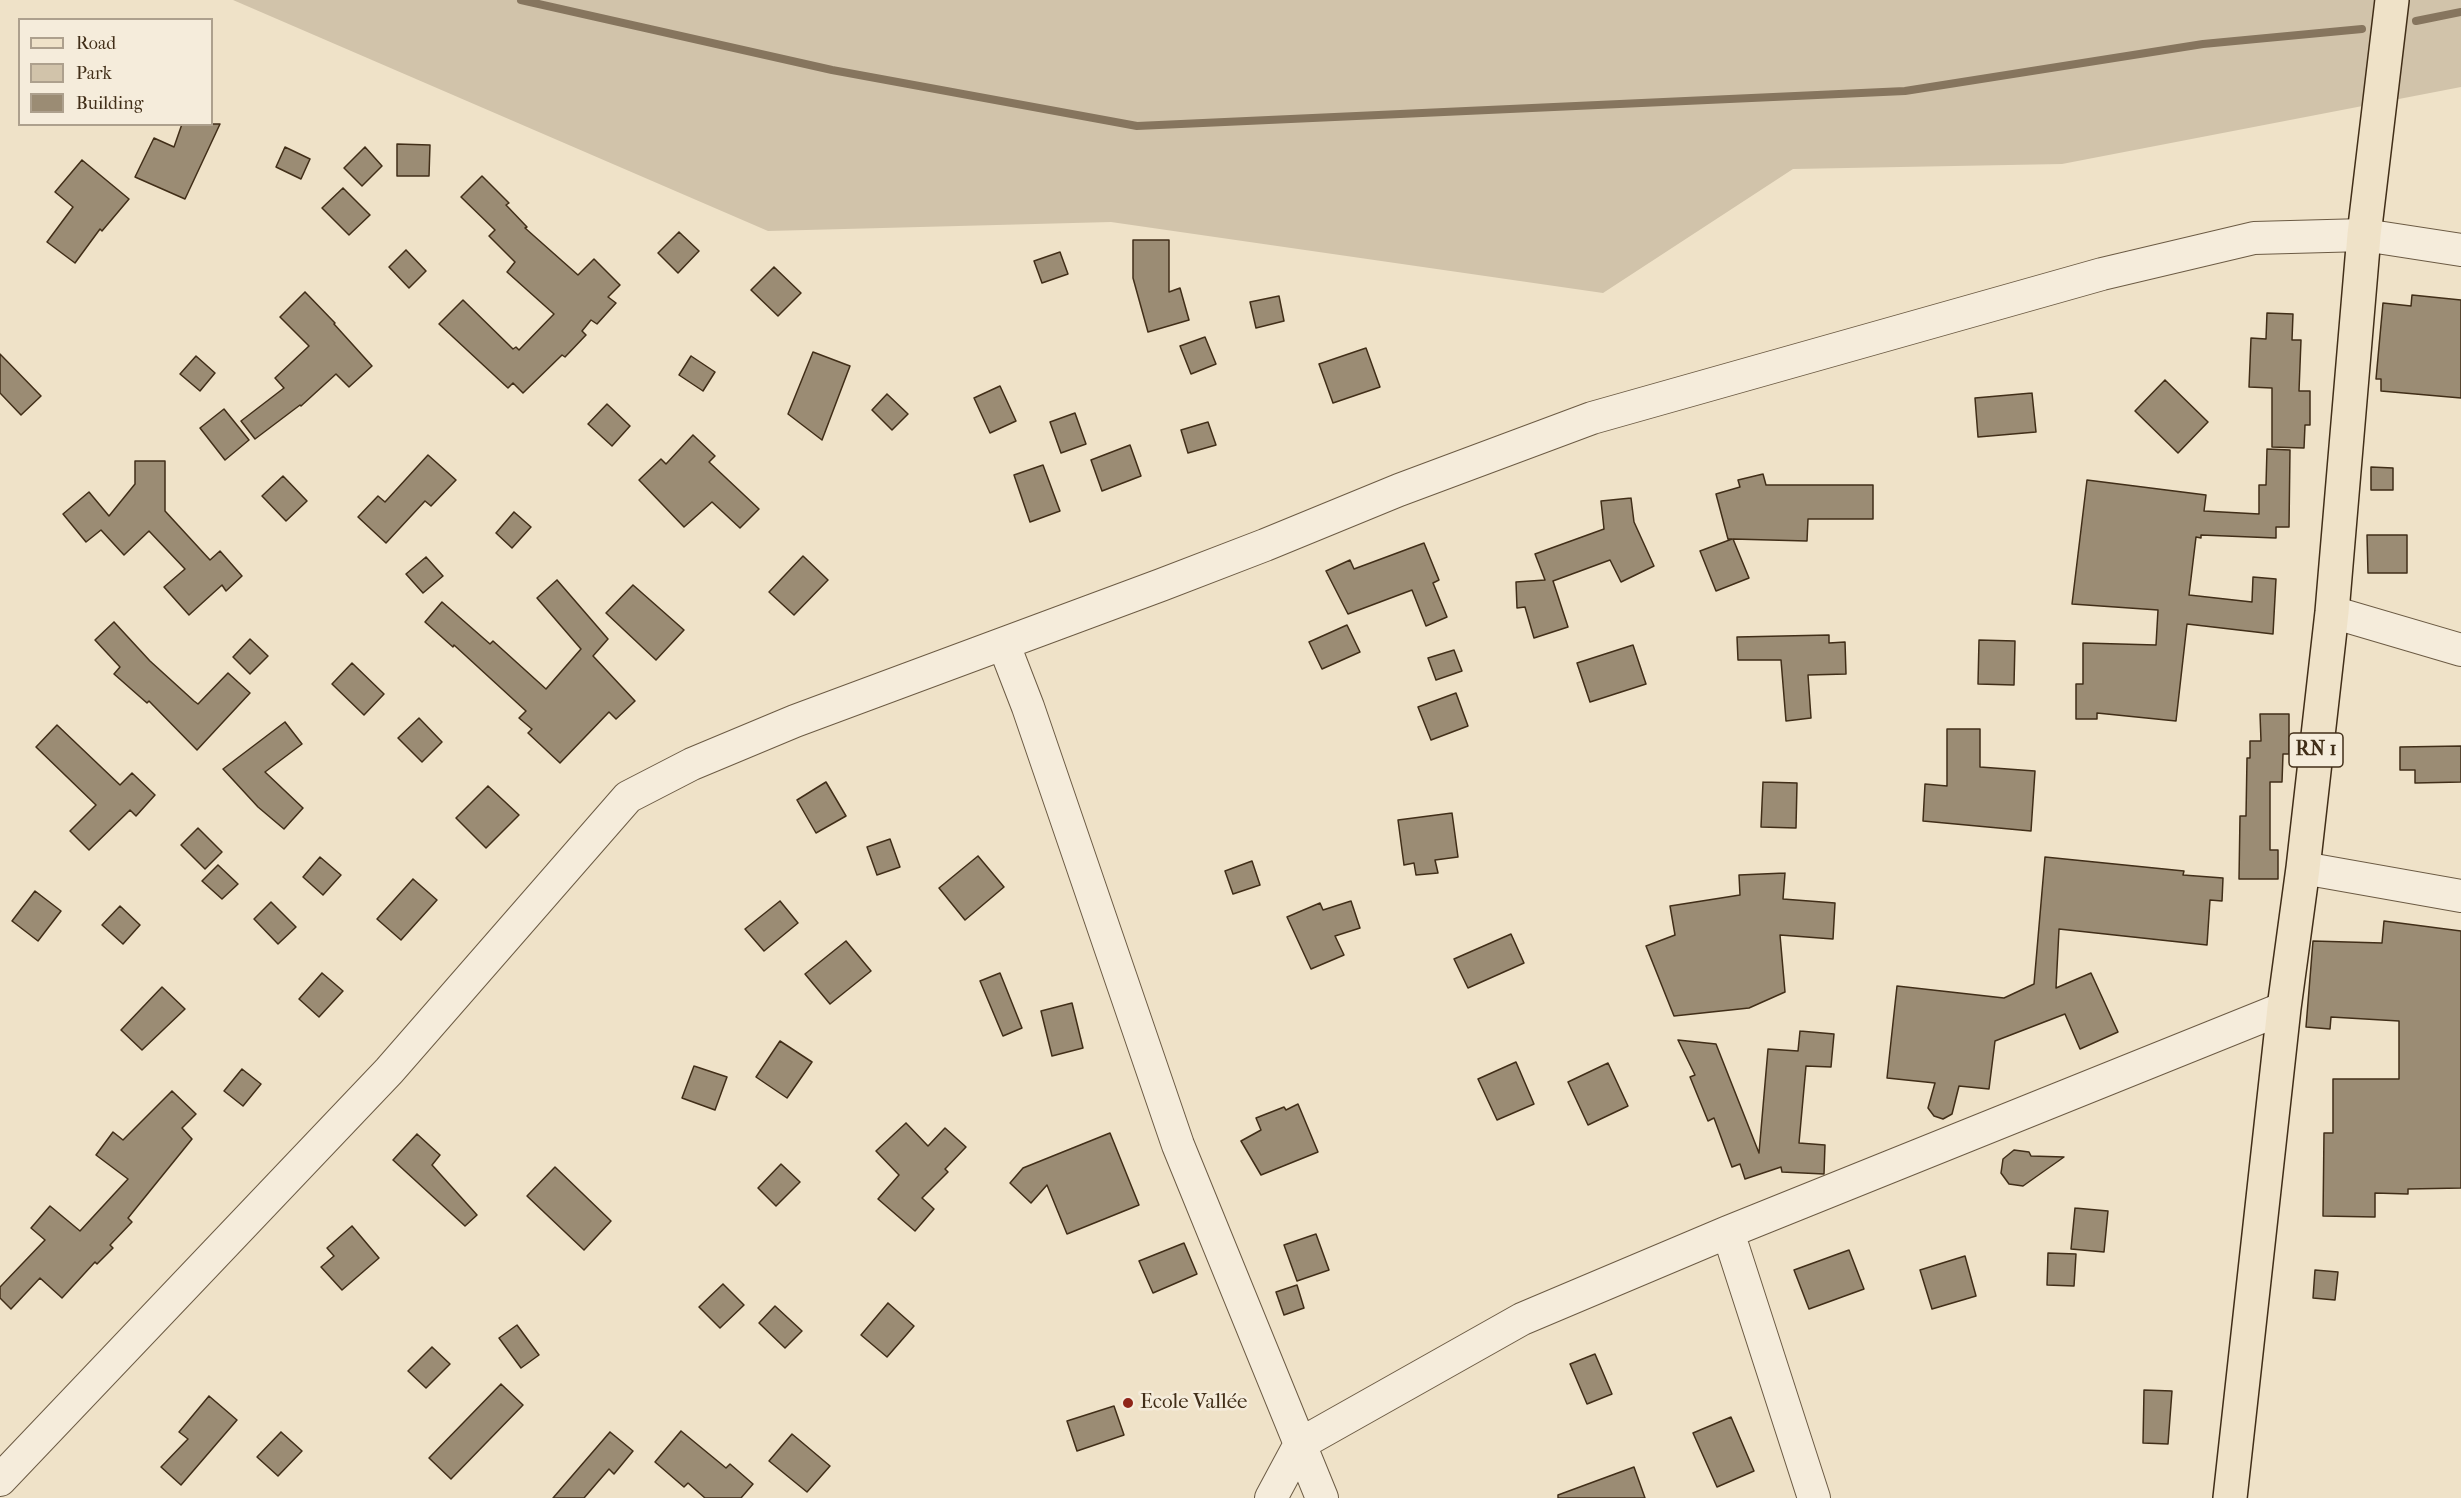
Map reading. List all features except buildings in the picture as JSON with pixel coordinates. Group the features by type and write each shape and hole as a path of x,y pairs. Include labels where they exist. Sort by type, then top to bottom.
{"main road":[{"name":"RN 1","path":"2230,1498 2284,1008 2303,868 2332,612 2364,235 2392,0"}],"street":[{"path":"0,1480 389,1071 628,797 692,764 795,721 1004,645 1265,545 1399,490 1592,418 2091,278 2254,238 2364,235 2461,250"},
{"path":"2332,612 2461,650"},
{"path":"1004,645 1028,707 1178,1145 1322,1498"},
{"path":"2303,868 2461,896"},
{"path":"1271,1498 1300,1444 1522,1319 1728,1232 2284,1008"},
{"path":"1728,1232 1814,1498"}],"green space":[{"path":"233,0 2461,0 2461,87 2062,164 1793,169 1603,293 1111,222 768,231"}],"waterway":[{"path":"521,0 832,70 1137,126 1905,91 2203,44 2362,29"},
{"path":"2416,21 2461,12"}],"place":[{"name":"Ecole Vallée","path":"1128,1403"}]}
